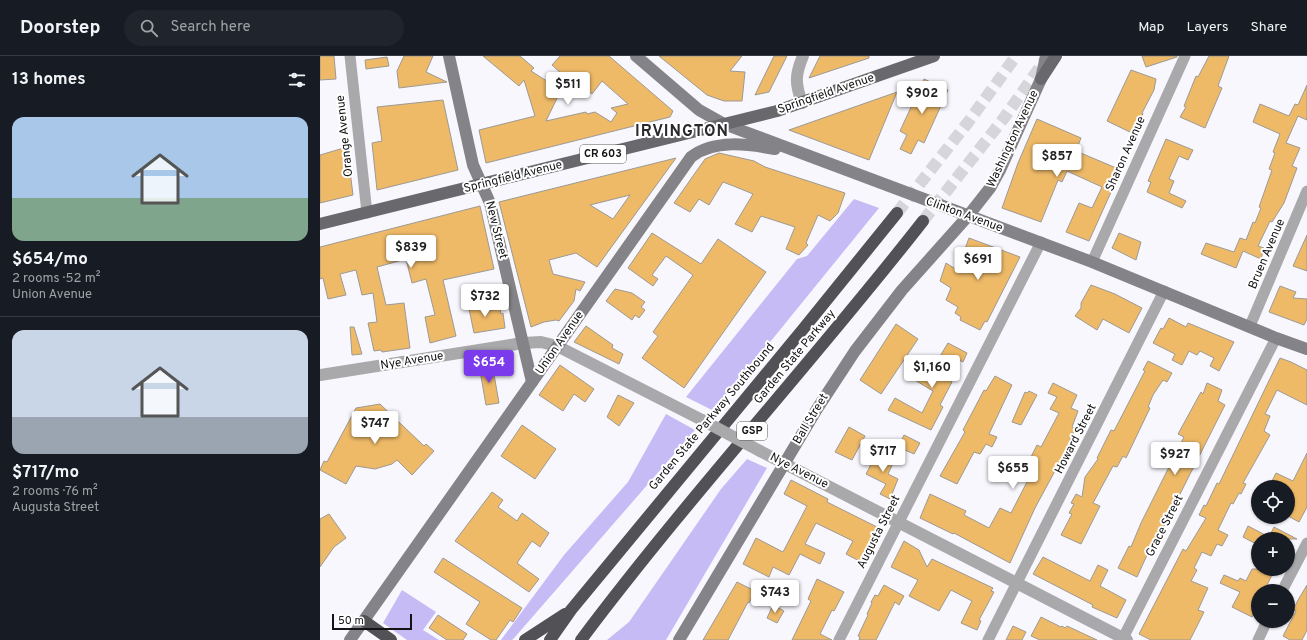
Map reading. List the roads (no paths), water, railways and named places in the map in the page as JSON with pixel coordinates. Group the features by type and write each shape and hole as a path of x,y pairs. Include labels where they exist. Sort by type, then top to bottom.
{"highway":[{"name":"Garden State Parkway Southbound","path":"550,640 571,610 897,213"},
{"name":"Garden State Parkway","path":"581,640 626,582 848,316 923,221"},
{"path":"525,640 571,610"},
{"path":"364,621 391,640"}],"main road":[{"name":"New Street","path":"449,56 473,164 490,203 532,382"},
{"name":"Clinton Avenue","path":"636,56 699,110 724,124 1041,242 1250,326 1276,338 1307,349"},
{"name":"Springfield Avenue","path":"320,224 482,185 802,103 934,56"},
{"name":"Washington Avenue","path":"968,216 985,196 998,175 1041,79 1046,56"},
{"path":"1041,79 1056,56"},
{"name":"Union Avenue","path":"350,640 687,162 696,154 707,148 727,145 771,148 800,153"},
{"name":"Ball Street","path":"679,640 820,405 870,331 912,278 968,216"}],"street":[{"name":"Orange Avenue","path":"350,56 367,213"},
{"path":"802,103 796,81 797,70 803,56"},
{"name":"Sharon Avenue","path":"1092,262 1185,56"},
{"name":"Bruen Avenue","path":"1250,326 1307,191"},
{"name":"Augusta Street","path":"840,640 1041,242"},
{"name":"Howard Street","path":"988,640 1018,584 1164,291"},
{"name":"Grace Street","path":"1124,639 1276,338"},
{"name":"Nye Avenue","path":"320,375 523,343 541,342 557,346 1124,639"},
{"path":"1286,584 1307,543"},
{"path":"1258,640 1264,628"}],"tunnel":[{"path":"897,213 969,121 1016,56"},
{"path":"923,221 1004,118 1045,60"}],"district":[{"name":"IRVINGTON","path":"682,132"}]}
